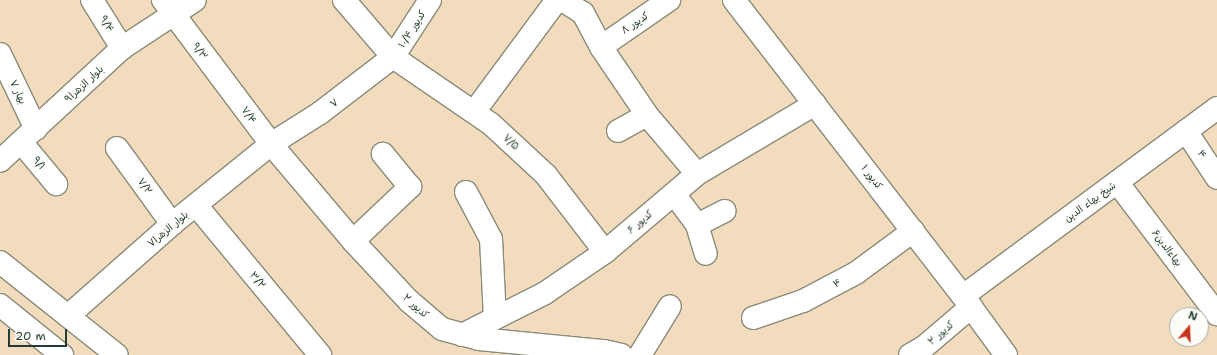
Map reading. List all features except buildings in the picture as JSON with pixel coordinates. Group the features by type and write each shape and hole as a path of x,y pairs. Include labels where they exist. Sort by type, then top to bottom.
{"street":[{"name":"۹/۴","path":"92,0 122,48"},
{"name":"بلوار الزهرا۹","path":"0,161 122,48 168,8 195,0"},
{"name":"کدیور ۱۰/۴","path":"393,57 430,0"},
{"path":"474,112 557,0"},
{"path":"562,0 583,13 601,47 647,115 697,174"},
{"name":"کدیور ۸","path":"601,47 669,0"},
{"name":"کدیور ۱","path":"736,0 967,301 1006,355"},
{"name":"۷/۵","path":"345,1 393,57 491,124 546,175 605,252"},
{"name":"۹/۳","path":"168,8 228,85"},
{"name":"بهار ۷","path":"0,54 29,135"},
{"name":"۷","path":"271,144 320,113 393,57"},
{"name":"۷/۴","path":"228,85 271,144"},
{"name":"کدیور ۶","path":"462,334 545,294 605,252 697,174 815,104"},
{"name":"شیخ بهاء الدین","path":"967,301 1117,182 1217,108"},
{"path":"618,131 647,115"},
{"name":"۴","path":"1186,131 1217,178"},
{"name":"۹/۱","path":"29,135 56,184"},
{"name":"بلوار الزهرا۷","path":"68,316 172,224 271,144"},
{"name":"۲ کدیور","path":"271,144 353,241 409,302 442,329 518,349 604,351 622,355"},
{"name":"۷/۲","path":"118,148 172,224"},
{"path":"353,241 410,187 383,154"},
{"name":"۶بهاءالدين","path":"1117,182 1217,314"},
{"path":"466,192 491,239 495,318"},
{"path":"674,194 697,225 706,254"},
{"name":"۳/۲","path":"196,205 320,355"},
{"path":"697,225 725,211"},
{"name":"۴","path":"753,318 803,301 856,273 913,231"},
{"path":"0,262 117,355"},
{"name":"۲ کدیور","path":"910,355 924,347 967,301"},
{"path":"0,305 62,355"},
{"path":"640,355 670,306"}]}
